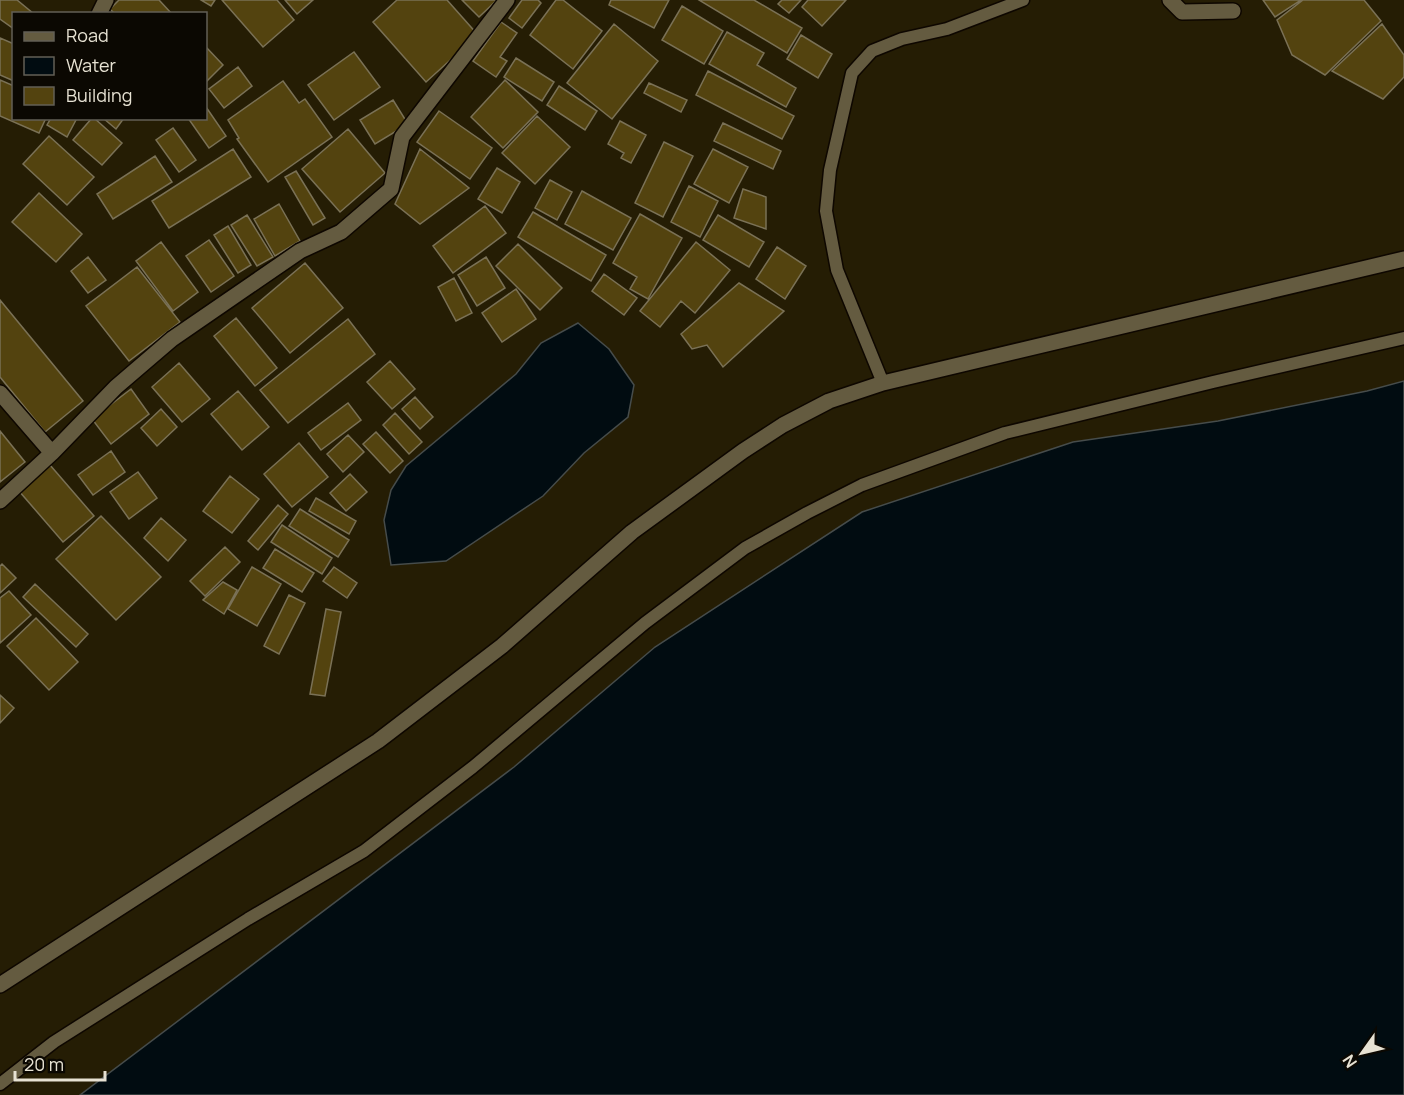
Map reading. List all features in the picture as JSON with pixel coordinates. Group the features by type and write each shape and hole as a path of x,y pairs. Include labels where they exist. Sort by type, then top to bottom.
{"main road":[{"path":"0,501 52,453 116,387 172,339 300,251 341,232 391,189 402,137 507,0"},
{"path":"1170,0 1182,12 1233,11"},
{"path":"0,985 378,741 502,646 632,532 743,451 783,425 829,401 883,383 1404,259"},
{"path":"0,393 52,453"}],"lane":[{"path":"883,383 837,270 826,211 830,170 852,73 872,51 902,39 947,29 1023,0"},
{"path":"0,1084 54,1042 248,919 363,851 473,767 645,623 745,548 816,509 862,485 1005,433 1404,338"}],"water":[{"path":"578,323 609,349 634,385 628,417 584,453 543,496 446,561 391,565 384,520 391,490 406,466 516,374 541,343"},
{"path":"1404,381 1404,1095 80,1095 514,767 655,647 862,512 1073,442 1218,421 1367,391"}],"building":[{"path":"0,0 17,0 32,12 12,12 12,28 0,19"},
{"path":"119,0 159,0 170,12 113,12 110,9"},
{"path":"201,0 215,0 211,6"},
{"path":"222,0 277,0 294,20 263,47"},
{"path":"285,0 313,0 297,14"},
{"path":"397,0 447,0 478,35 426,82 373,22"},
{"path":"462,0 497,0 479,17"},
{"path":"522,0 538,0 541,3 522,28 509,18"},
{"path":"556,0 563,0 602,31 573,69 530,35"},
{"path":"611,0 669,0 654,28 609,5"},
{"path":"699,0 754,0 802,28 787,53"},
{"path":"782,0 801,0 789,13 778,4"},
{"path":"808,0 846,0 822,26 802,7"},
{"path":"1263,0 1301,0 1275,17"},
{"path":"1303,0 1364,0 1381,21 1325,75 1292,55 1277,20"},
{"path":"682,6 723,31 704,64 662,40"},
{"path":"501,22 517,33 500,57 507,61 496,77 473,61"},
{"path":"614,24 658,61 612,119 567,83"},
{"path":"1382,24 1404,55 1404,77 1383,99 1332,71"},
{"path":"727,32 764,53 757,65 796,88 786,107 709,64"},
{"path":"801,35 832,54 818,78 787,59"},
{"path":"0,38 12,43 12,80 0,75"},
{"path":"207,48 223,65 207,81"},
{"path":"354,52 380,87 334,120 308,85"},
{"path":"516,58 554,82 542,101 504,77"},
{"path":"238,67 252,86 224,108 209,89"},
{"path":"708,71 794,116 782,139 696,95"},
{"path":"0,80 12,85 12,120 45,120 39,133 0,116"},
{"path":"505,80 538,112 503,148 471,117"},
{"path":"283,81 299,103 305,99 332,137 268,182 237,139 239,138 228,120"},
{"path":"649,83 687,100 681,112 644,93"},
{"path":"559,86 597,111 585,130 547,105"},
{"path":"393,100 408,124 375,144 360,120"},
{"path":"207,108 226,136 209,148 189,120 207,120"},
{"path":"439,111 492,148 470,179 417,142"},
{"path":"537,116 570,147 535,184 502,153"},
{"path":"50,120 76,120 67,137 47,125"},
{"path":"90,120 96,120 122,143 102,165 73,140"},
{"path":"105,120 123,120 116,129"},
{"path":"620,121 646,135 631,163 621,158 624,153 608,144"},
{"path":"723,123 781,151 773,169 714,141"},
{"path":"173,128 196,160 179,172 156,140"},
{"path":"348,129 385,173 340,212 302,169"},
{"path":"49,136 94,177 67,205 23,164"},
{"path":"664,142 693,156 663,217 635,203"},
{"path":"233,149 251,177 169,228 152,201"},
{"path":"420,149 469,188 420,224 395,204"},
{"path":"713,149 748,167 729,203 694,184"},
{"path":"155,156 172,182 113,219 97,194"},
{"path":"497,168 520,182 502,213 478,199"},
{"path":"296,171 325,218 313,225 285,177"},
{"path":"550,180 572,192 557,220 535,208"},
{"path":"689,186 718,201 700,237 671,222"},
{"path":"743,189 766,197 766,229 734,218"},
{"path":"582,191 631,218 613,250 565,224"},
{"path":"39,193 82,234 56,262 12,222"},
{"path":"279,204 300,241 275,256 254,219"},
{"path":"485,206 506,233 453,273 433,246"},
{"path":"533,212 606,255 591,281 518,237"},
{"path":"640,214 682,238 648,299 630,289 637,277 613,263"},
{"path":"247,215 273,257 257,266 231,225"},
{"path":"718,215 764,242 749,267 703,240"},
{"path":"228,226 251,265 238,273 214,235"},
{"path":"209,240 234,276 211,292 186,256"},
{"path":"161,242 198,292 173,311 136,261"},
{"path":"696,242 730,270 695,313 681,301 660,327 640,311"},
{"path":"518,244 562,288 540,310 496,266"},
{"path":"777,247 806,266 785,299 756,279"},
{"path":"88,257 106,280 88,293 71,271"},
{"path":"486,257 505,288 477,306 458,275"},
{"path":"305,263 343,308 290,353 252,308"},
{"path":"137,267 180,322 129,361 86,306"},
{"path":"604,274 637,298 624,315 592,291"},
{"path":"454,278 472,313 456,321 438,287"},
{"path":"739,283 784,311 723,367 707,345 692,349 681,334"},
{"path":"516,289 536,319 502,342 482,313"},
{"path":"0,300 83,401 45,432 0,377"},
{"path":"236,318 277,368 255,386 214,336"},
{"path":"348,319 375,354 288,423 260,390"},
{"path":"390,361 415,389 392,409 367,382"},
{"path":"179,363 210,399 182,422 152,387"},
{"path":"131,389 149,414 111,444 92,419"},
{"path":"238,391 269,427 242,450 211,414"},
{"path":"415,397 433,417 420,429 402,409"},
{"path":"348,403 361,420 321,450 308,433"},
{"path":"161,409 177,427 157,446 141,428"},
{"path":"395,413 422,442 409,454 383,425"},
{"path":"0,431 25,462 0,482"},
{"path":"376,432 403,461 390,473 363,444"},
{"path":"348,435 364,452 343,472 327,454"},
{"path":"299,443 328,477 292,507 264,474"},
{"path":"111,451 125,472 93,495 78,475"},
{"path":"50,465 94,516 63,542 19,491"},
{"path":"138,472 157,498 129,519 110,492"},
{"path":"350,474 367,492 346,511 330,493"},
{"path":"230,476 259,499 232,533 203,511"},
{"path":"316,498 356,521 349,534 309,511"},
{"path":"278,505 288,514 258,550 248,541"},
{"path":"300,509 349,540 338,557 289,526"},
{"path":"101,516 161,577 116,620 56,559"},
{"path":"161,518 186,540 168,561 144,538"},
{"path":"282,525 332,558 322,574 271,542"},
{"path":"225,547 240,562 205,596 190,581"},
{"path":"275,549 314,573 302,592 263,568"},
{"path":"2,564 16,578 0,593 0,566"},
{"path":"252,567 281,584 257,626 228,609"},
{"path":"334,567 357,583 347,598 323,581"},
{"path":"223,582 237,590 224,614 203,600"},
{"path":"35,584 88,634 76,647 23,597"},
{"path":"9,591 31,615 0,643 0,598"},
{"path":"289,595 305,603 279,654 264,646"},
{"path":"326,609 341,612 325,696 310,694"},
{"path":"36,618 78,662 49,690 7,646"},
{"path":"0,695 14,708 0,723"}]}
